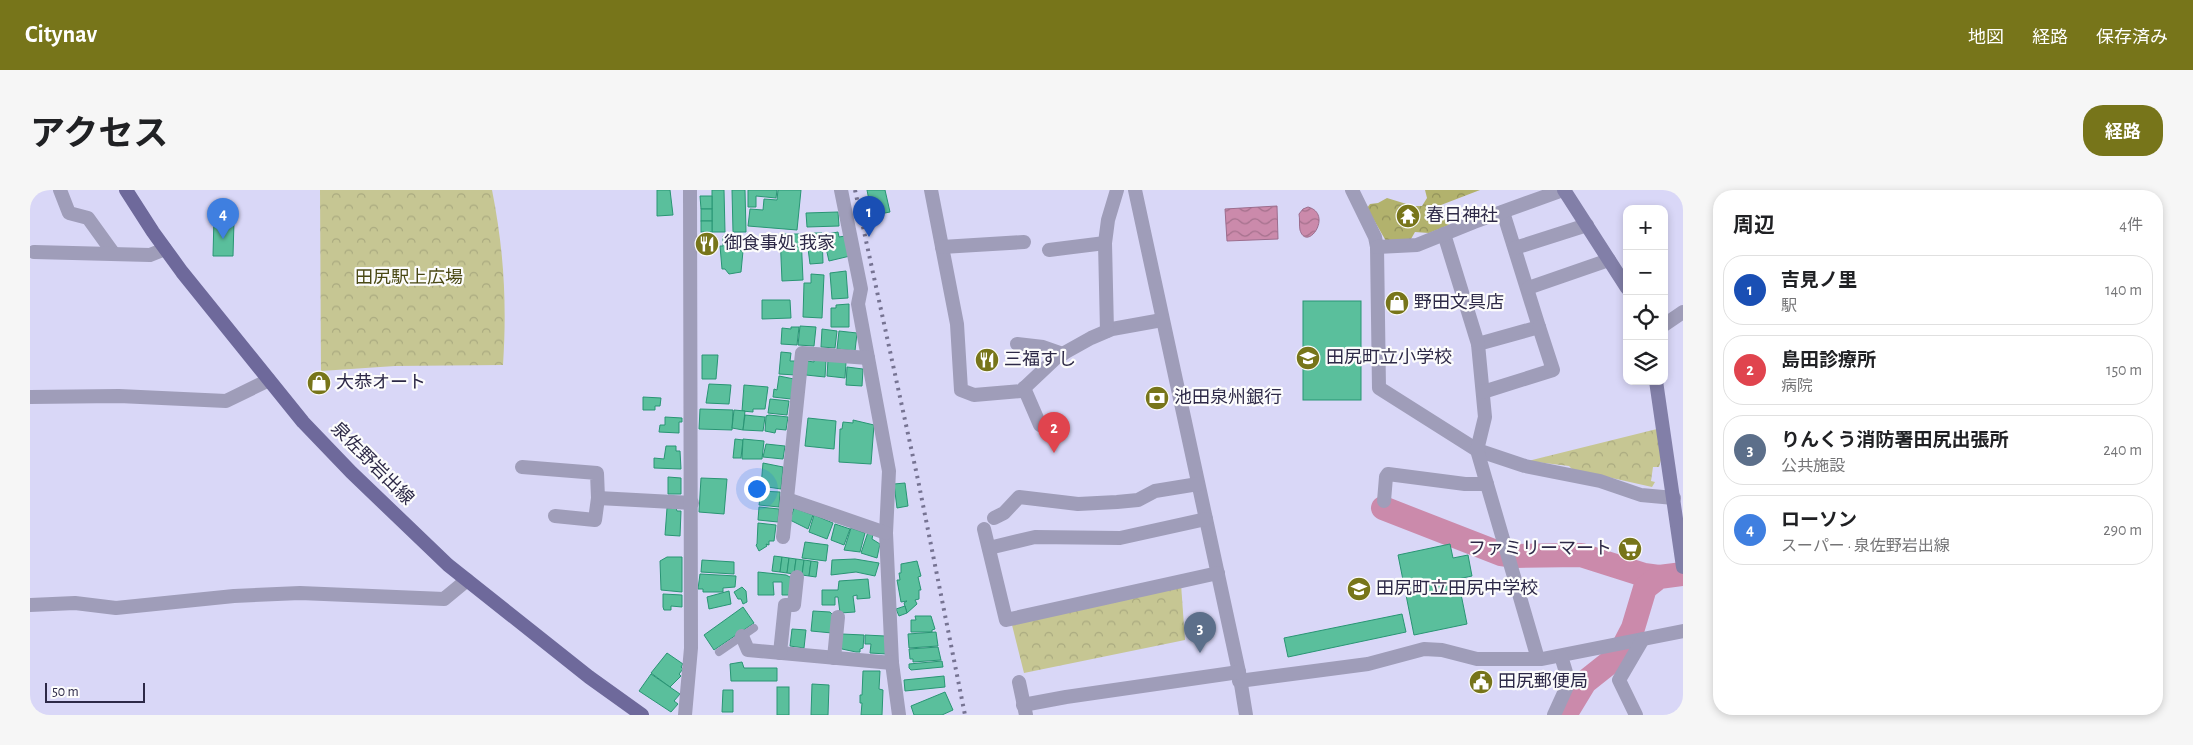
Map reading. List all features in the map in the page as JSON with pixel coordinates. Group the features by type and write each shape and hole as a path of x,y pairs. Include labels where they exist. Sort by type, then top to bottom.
{"main road":[{"name":"泉佐野岩出線","path":"126,190 165,249 269,380 304,422 351,472 448,565 589,677 642,715"},
{"path":"1564,190 1623,282"},
{"path":"1657,385 1682,558"}],"street":[{"path":"60,190 69,213 88,218 114,254"},
{"path":"685,715 691,648 690,190"},
{"path":"841,190 861,289 858,304 889,471 886,533 892,663 899,715"},
{"path":"931,190 957,324 961,390 974,395 1021,390 1063,354 1091,338 1108,331 1162,320"},
{"path":"1108,331 1105,243 1108,220 1117,190"},
{"path":"1135,190 1218,573 1246,715"},
{"path":"1352,190 1375,237 1377,248 1379,388 1477,450 1525,466 1600,481 1641,495 1674,498"},
{"path":"1377,248 1417,245 1564,190"},
{"path":"1483,392 1553,370 1504,212"},
{"path":"1515,248 1586,225"},
{"path":"1444,234 1478,344 1485,417 1477,450 1538,659"},
{"path":"942,247 1024,242"},
{"path":"1049,250 1105,243"},
{"path":"34,252 150,255 165,249"},
{"path":"1528,288 1609,260"},
{"path":"1668,322 1683,312"},
{"path":"1478,344 1539,327"},
{"path":"1017,344 1042,346 1063,354"},
{"path":"783,537 802,353 868,358"},
{"path":"30,397 119,396 226,401 269,380"},
{"path":"1024,388 1040,425"},
{"path":"522,467 597,473 598,498 595,520 555,516"},
{"path":"1384,501 1388,474 1465,484 1487,484"},
{"path":"994,518 1004,513 1019,497 1078,504 1117,502 1138,500 1155,491 1198,484"},
{"path":"598,498 692,503"},
{"path":"787,499 886,533"},
{"path":"989,548 1035,537 1120,538 1206,519"},
{"path":"984,528 1006,620 1218,573"},
{"path":"780,653 785,605 794,605 797,577"},
{"path":"30,605 75,603 116,608 234,596 300,593 444,599 467,580"},
{"path":"834,658 838,617"},
{"path":"1019,682 1024,710 1066,697 1239,676 1368,664 1424,649 1442,650 1477,659 1538,659 1561,656 1683,630"},
{"path":"742,636 748,650 892,663"},
{"path":"1636,715 1619,680 1643,639"},
{"path":"1554,715 1569,682 1561,656"}],"lane":[{"path":"719,652 754,628"}],"green space":[{"name":"田尻駅上広場","path":"320,190 492,190 504,277 503,365 395,366 321,371"},
{"name":"春日神社","path":"1425,190 1480,190 1441,205 1449,225 1429,233 1415,232 1411,239 1386,241 1367,208 1370,204 1378,203 1387,198 1413,206 1422,206 1427,198"},
{"path":"1657,429 1661,460 1659,467 1653,467 1651,481 1655,482 1652,487 1572,469 1569,466 1528,461"},
{"path":"1181,584 1185,640 1024,673 1011,621"}],"water":[{"path":"1277,206 1278,239 1227,241 1225,209"},
{"path":"1308,207 1315,211 1319,217 1319,223 1316,230 1308,237 1303,236 1300,230 1299,214"}],"building":[{"path":"657,190 670,190 673,215 657,216"},
{"path":"712,190 724,190 725,232 712,232"},
{"path":"732,190 745,190 746,232 733,232"},
{"path":"748,190 777,190 776,198 756,196 756,207 748,207"},
{"path":"778,190 801,190 797,230 748,226 750,209 763,210 764,199 777,200"},
{"path":"867,190 885,190 890,212 880,214 881,220 873,221"},
{"path":"700,196 712,196 712,209 701,209"},
{"path":"701,209 712,209 712,221 701,221"},
{"path":"838,212 839,226 807,227 806,213"},
{"path":"214,217 232,217 232,221 234,221 233,256 213,256"},
{"path":"701,221 712,221 712,232 701,232"},
{"path":"838,232 839,237 845,236 850,256 829,261 823,235"},
{"path":"806,233 822,233 823,263 810,264"},
{"path":"780,234 801,234 803,280 782,281"},
{"path":"723,236 742,236 742,248 740,248 743,251 741,272 729,274 725,269 722,269 720,246 723,246"},
{"path":"846,271 848,298 832,299 830,273"},
{"path":"811,274 824,275 822,318 803,317 804,283 811,283"},
{"path":"762,300 790,300 791,318 762,319"},
{"path":"1303,301 1361,301 1361,400 1303,400"},
{"path":"849,304 849,327 831,327 831,308 836,308 836,305"},
{"path":"800,326 816,327 814,346 798,345"},
{"path":"791,327 799,327 797,345 781,344 782,328 791,329"},
{"path":"822,329 837,331 835,348 821,347"},
{"path":"839,331 857,333 855,351 837,349"},
{"path":"781,352 791,353 790,361 797,361 796,375 779,374"},
{"path":"702,355 718,355 716,379 702,379"},
{"path":"814,359 826,360 825,377 806,375 807,361 814,362"},
{"path":"828,360 846,362 845,378 827,376"},
{"path":"847,367 863,369 862,386 846,385"},
{"path":"779,376 794,379 791,399 773,397 774,389 777,390"},
{"path":"709,384 731,385 729,404 706,403"},
{"path":"744,385 768,387 765,409 753,409 753,412 742,411"},
{"path":"643,397 661,398 660,406 655,406 655,410 643,410"},
{"path":"770,399 789,401 787,415 768,413"},
{"path":"700,409 733,410 732,430 699,429"},
{"path":"734,410 745,411 743,430 732,428"},
{"path":"745,415 765,417 763,431 743,430"},
{"path":"766,416 788,417 786,430 776,429 775,433 765,431"},
{"path":"665,417 682,418 682,422 679,422 679,433 659,432 660,425 665,425"},
{"path":"808,418 836,421 834,449 805,446"},
{"path":"853,420 874,425 871,464 839,462 840,429 842,429 843,422 853,423"},
{"path":"735,439 743,440 741,458 733,458"},
{"path":"743,439 764,441 762,459 742,459"},
{"path":"766,444 785,446 783,459 763,457"},
{"path":"666,446 676,446 676,451 680,451 681,469 654,468 654,458 664,459"},
{"path":"763,463 783,467 781,489 761,486"},
{"path":"668,477 681,478 681,494 668,494"},
{"path":"701,478 727,479 724,514 699,512"},
{"path":"905,483 908,506 897,508 894,484"},
{"path":"761,491 780,492 779,507 759,505"},
{"path":"759,507 779,509 778,522 758,520"},
{"path":"667,508 676,508 677,511 681,511 680,536 665,535"},
{"path":"794,508 813,515 808,529 790,520"},
{"path":"814,515 833,523 827,539 809,532"},
{"path":"758,523 776,525 774,541 769,541 769,545 766,544 767,546 759,551 756,545"},
{"path":"835,524 850,529 844,545 831,540"},
{"path":"851,528 865,533 860,552 844,550"},
{"path":"868,532 873,534 872,539 880,544 877,558 861,553"},
{"path":"805,542 828,545 826,561 802,558"},
{"path":"1450,544 1453,558 1468,555 1472,576 1458,579 1467,624 1414,635 1398,555"},
{"path":"774,556 782,557 780,572 772,571"},
{"path":"667,557 682,557 682,592 661,590 660,561"},
{"path":"782,557 789,558 787,573 780,572"},
{"path":"789,558 796,559 794,574 787,573"},
{"path":"796,559 804,560 802,575 794,574"},
{"path":"855,559 879,563 875,576 856,572 831,575 832,560"},
{"path":"702,560 734,562 734,574 701,572"},
{"path":"804,560 811,561 809,576 802,575"},
{"path":"811,561 818,562 816,577 809,576"},
{"path":"917,561 921,576 918,577 921,590 919,590 919,599 915,600 917,604 907,613 904,603 907,601 901,602 897,580 900,580 901,564"},
{"path":"758,572 786,575 792,578 792,595 782,595 782,582 773,582 774,595 758,595"},
{"path":"700,574 736,576 735,587 723,588 723,592 703,592 703,589 698,589"},
{"path":"868,579 870,598 857,599 857,595 853,596 855,612 840,613 838,597 835,597 835,605 822,605 822,590 838,590 839,581"},
{"path":"742,587 746,591 747,602 743,604 734,592"},
{"path":"729,591 731,604 709,609 707,597"},
{"path":"663,594 682,595 682,607 671,606 671,610 664,610"},
{"path":"905,606 907,613 899,616 896,609"},
{"path":"743,607 754,623 714,650 704,635"},
{"path":"813,611 830,612 833,615 832,633 811,631"},
{"path":"1402,614 1406,632 1288,657 1284,638"},
{"path":"915,616 931,616 935,629 932,632 911,632 911,620 916,620"},
{"path":"792,629 806,630 804,648 790,646"},
{"path":"936,632 938,646 909,648 908,634"},
{"path":"842,634 864,635 863,648 860,649 860,652 840,647"},
{"path":"865,635 885,636 887,654 870,653 871,644 865,644"},
{"path":"938,647 941,660 913,662 913,659 910,659 909,649"},
{"path":"667,653 683,664 681,667 683,669 679,674 681,676 670,687 651,673"},
{"path":"942,661 943,667 911,670 909,668 909,664"},
{"path":"742,662 744,668 777,668 777,681 731,681 730,664"},
{"path":"863,671 880,671 879,689 883,690 882,715 861,715 862,703 860,703 860,695 862,695"},
{"path":"651,674 680,694 674,701 678,704 671,712 639,691"},
{"path":"944,676 945,687 905,691 904,680"},
{"path":"812,684 829,685 828,715 811,715"},
{"path":"777,687 789,687 789,715 777,715"},
{"path":"723,690 733,690 733,712 722,712"},
{"path":"945,692 953,710 942,715 914,715 911,706"}],"waterway":[{"path":"1383,508 1501,554 1515,556 1581,555 1644,575 1659,577"},
{"path":"1565,715 1585,682 1619,655 1633,628 1645,588 1659,577 1683,574"}],"railway":[{"path":"855,190 918,480 965,715"}],"place":[{"name":"春日神社","path":"1408,216"},
{"name":"吉見ノ里","path":"869,237"},
{"name":"ローソン","path":"223,239"},
{"name":"御食事処 我家","path":"707,244"},
{"name":"野田文具店","path":"1397,303"},
{"name":"田尻町立小学校","path":"1308,358"},
{"name":"三福すし","path":"987,360"},
{"name":"大恭オート","path":"319,383"},
{"name":"池田泉州銀行","path":"1157,398"},
{"name":"島田診療所","path":"1054,453"},
{"name":"ファミリーマート","path":"1630,549"},
{"name":"田尻町立田尻中学校","path":"1359,589"},
{"name":"りんくう消防署田尻出張所","path":"1200,653"},
{"name":"田尻郵便局","path":"1481,682"}]}
